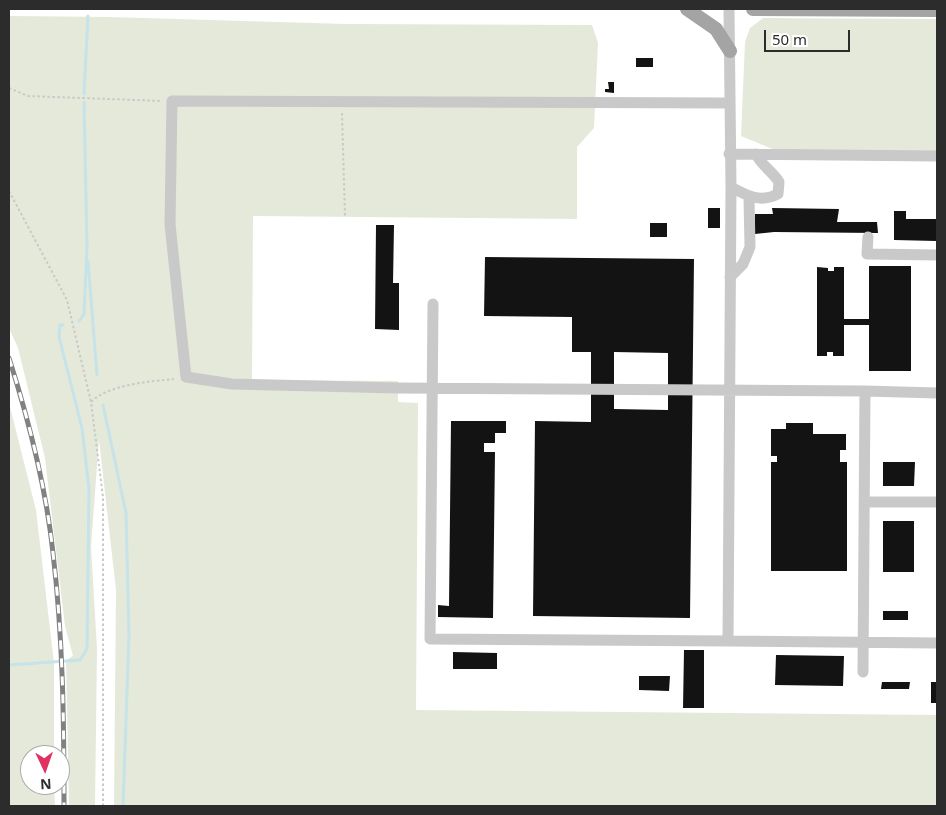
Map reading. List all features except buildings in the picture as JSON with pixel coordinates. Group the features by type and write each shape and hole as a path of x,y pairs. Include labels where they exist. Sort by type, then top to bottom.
{"main road":[{"path":"687,9 716,29 730,51"},
{"path":"753,9 937,10"}],"lane":[{"path":"728,641 731,187 729,154 729,9"},
{"path":"729,103 172,101 170,224 186,378 232,384 431,388 937,393"},
{"path":"729,154 937,156"},
{"path":"731,187 749,197 769,199 778,194 780,188 774,175 759,162 756,154"},
{"path":"730,277 744,264 750,247 749,197"},
{"path":"868,237 867,254 937,255"},
{"path":"433,304 430,639 937,643"},
{"path":"863,672 865,391"},
{"path":"864,502 937,502"}],"path":[{"path":"9,88 28,96 172,101"},
{"path":"342,103 344,216"},
{"path":"9,191 67,300 91,402 103,496 103,806"},
{"path":"91,402 98,394 121,388 151,381 186,378"}],"green space":[{"path":"9,16 347,24 592,25 598,43 594,128 577,147 577,219 253,216 252,380 398,381 398,402 418,403 416,710 937,715 937,806 114,806 116,590 99,440 91,546 97,649 95,806 69,806 70,745 68,745 66,660 73,656 65,626 45,458 18,348 9,328"},
{"path":"763,18 937,19 937,153 782,153 741,136 745,42 750,28"},
{"path":"9,403 36,510 54,663 54,745 20,745 20,795 54,795 55,806 9,806"}],"waterway":[{"path":"84,94 88,16"},
{"path":"79,321 84,314 87,247 84,102"},
{"path":"88,261 97,375"},
{"path":"9,665 80,660 87,649 89,489 82,428 59,337 60,325 63,325"},
{"path":"103,405 126,513 129,635 123,806"}],"railway":[{"path":"9,358 36,454 50,528 61,648 64,806"}]}
